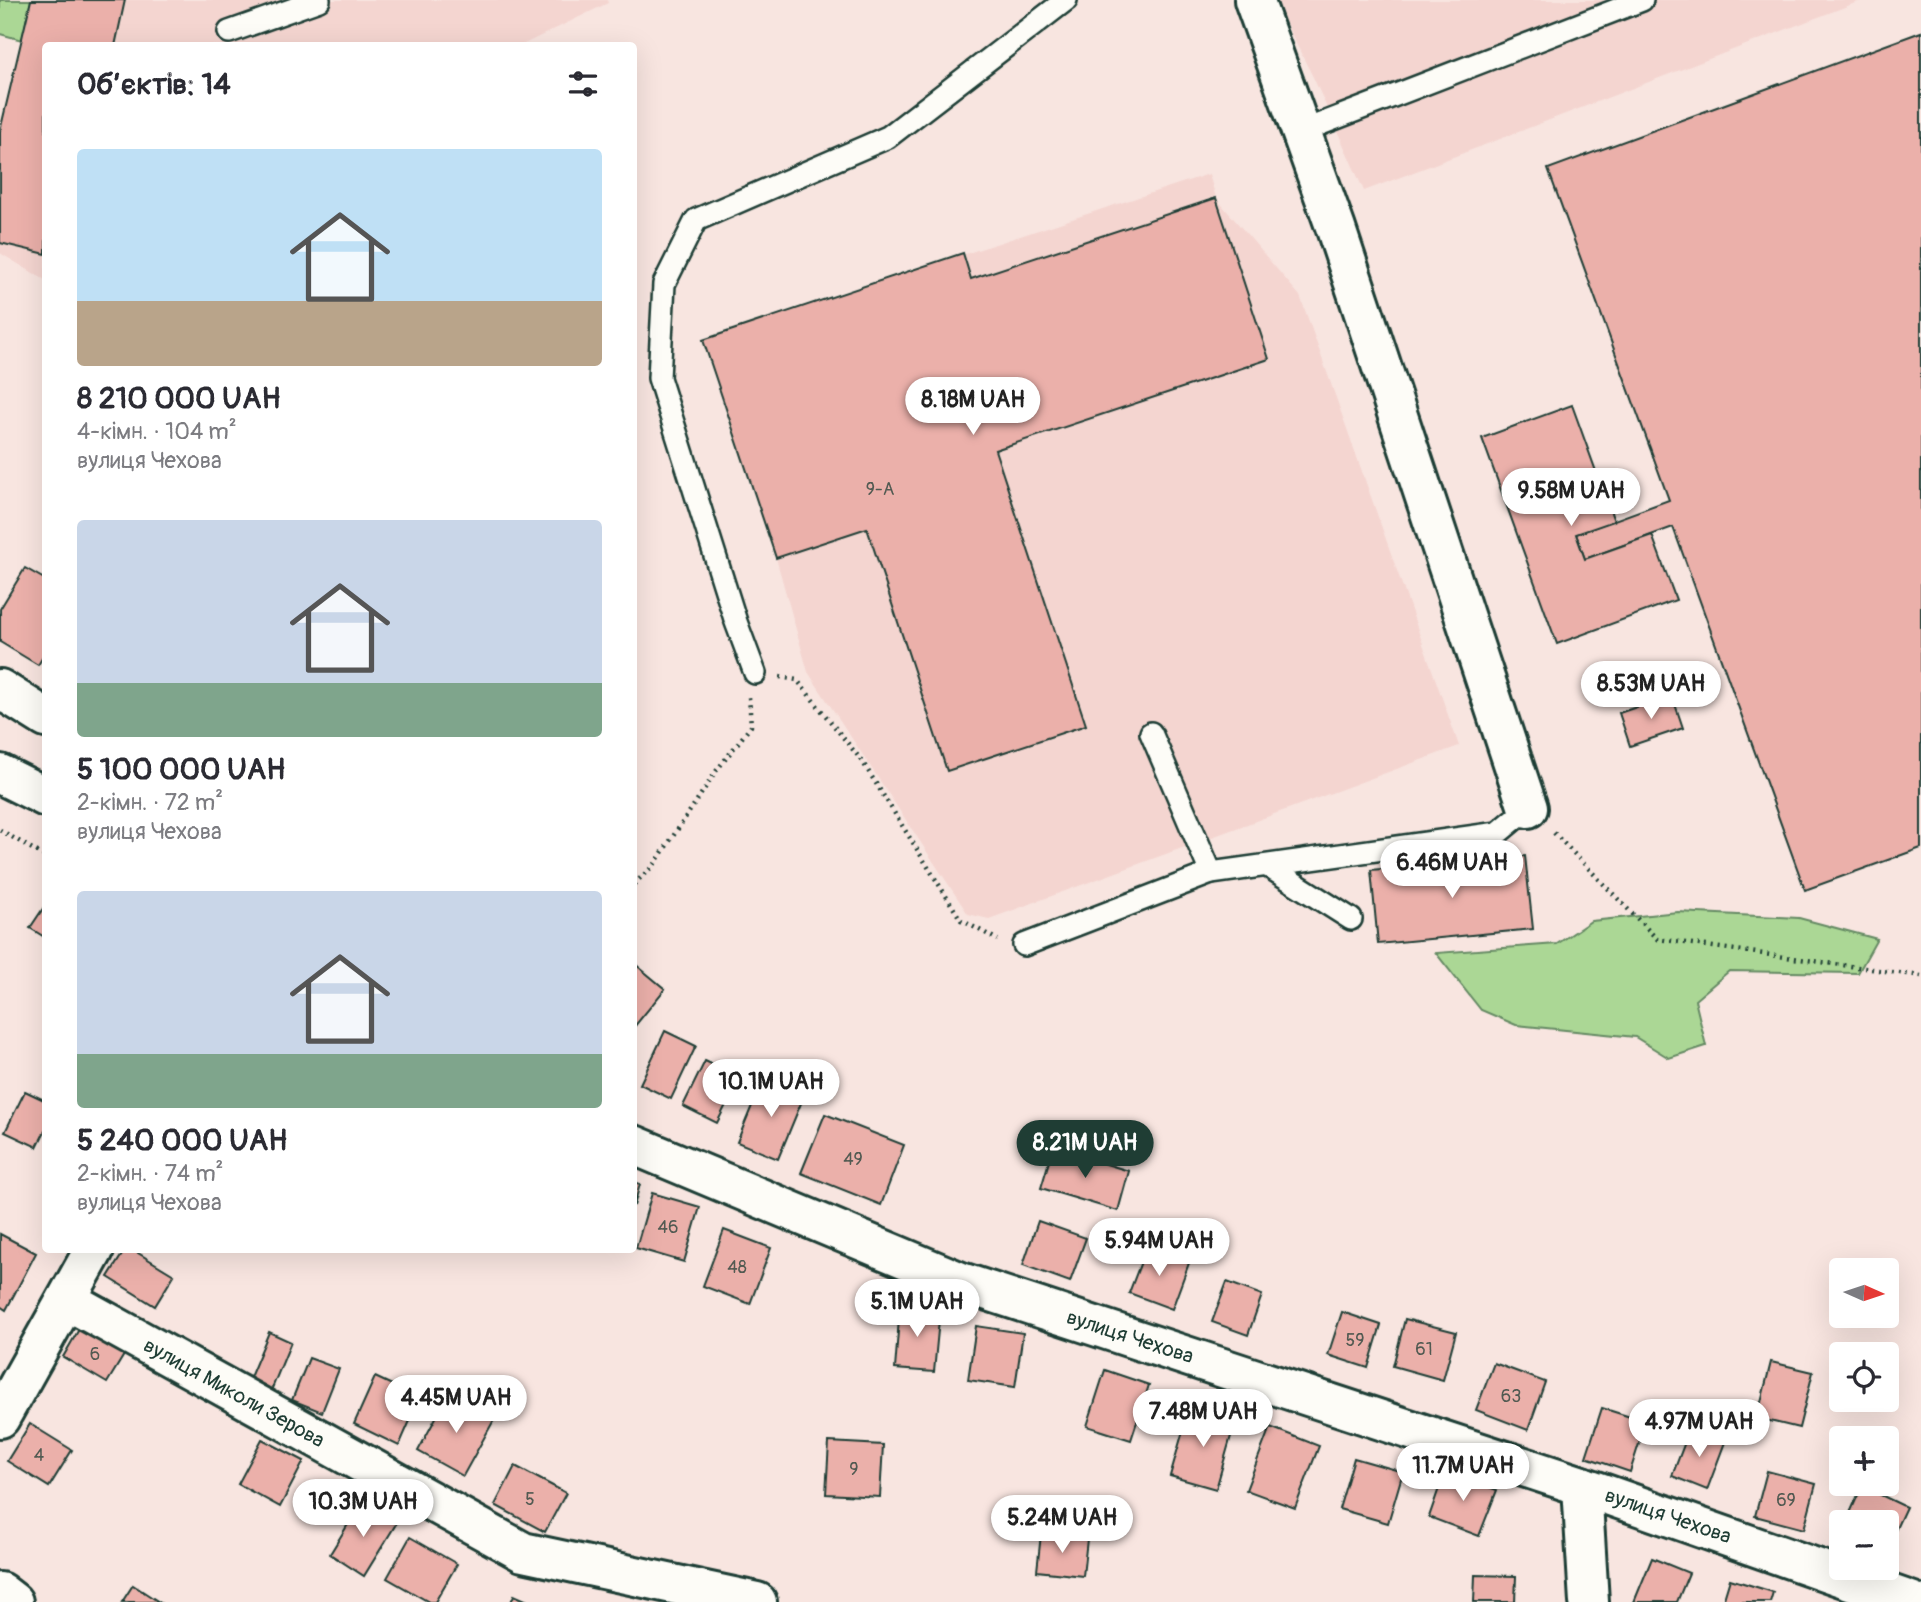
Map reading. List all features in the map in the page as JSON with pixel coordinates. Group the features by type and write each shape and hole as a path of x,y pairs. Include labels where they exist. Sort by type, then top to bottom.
{"street":[{"path":"1254,0 1336,229 1528,808"},
{"path":"0,689 42,715"},
{"path":"0,774 42,795"},
{"name":"вулиця Чехова","path":"637,1146 961,1282 1582,1486 1913,1602"},
{"path":"0,1418 92,1253"},
{"name":"вулиця Миколи Зерова","path":"67,1300 523,1552 757,1602"},
{"path":"1582,1486 1589,1602"},
{"path":"0,1592 13,1602"}],"lane":[{"path":"229,32 319,0"},
{"path":"755,673 736,622 659,378 664,284 696,219 888,137 1066,0"},
{"path":"1300,132 1642,0"},
{"path":"1151,733 1211,873"},
{"path":"1024,945 1211,873 1498,833 1528,808"},
{"path":"1269,867 1351,919"}],"path":[{"path":"755,673 797,680 862,761 961,920 993,939 1024,945"},
{"path":"637,881 654,865 716,770 751,726"},
{"path":"1528,808 1657,939 1921,976"},
{"path":"0,830 42,855"}],"shaded area":[{"path":"31,0 607,0 608,3 528,42 42,42 42,278 0,253 0,131"},
{"path":"1274,0 1863,0 1364,191 1314,79"},
{"path":"1209,174 1216,198 1300,296 1459,746 989,919 968,914 808,672 776,558 703,340"}],"green space":[{"path":"0,0 31,0 22,40 0,34"},
{"path":"1678,912 1799,918 1877,939 1858,973 1729,971 1695,1000 1706,1046 1669,1058 1635,1037 1516,1025 1481,1010 1436,953 1557,944 1591,921"}],"building":[{"path":"31,0 125,0 116,42 42,42 42,253 0,243 0,131"},
{"path":"1921,32 1921,848 1805,890 1673,527 1585,559 1576,534 1669,500 1548,169"},
{"path":"1216,198 1269,359 995,450 1086,725 947,771 867,528 776,558 703,340 963,253 971,279"},
{"path":"1572,405 1614,521 1576,534 1585,559 1652,535 1676,600 1557,644 1482,438"},
{"path":"25,568 42,578 42,658 38,665 0,642 0,609"},
{"path":"1672,695 1683,728 1630,746 1619,713"},
{"path":"1525,856 1533,929 1378,944 1371,870"},
{"path":"42,910 42,936 30,928"},
{"path":"637,966 665,989 637,1023"},
{"path":"665,1031 696,1046 671,1099 640,1084"},
{"path":"705,1061 740,1077 717,1123 683,1106"},
{"path":"763,1079 804,1096 778,1159 737,1142"},
{"path":"25,1091 42,1099 42,1137 37,1147 5,1132"},
{"path":"825,1114 904,1145 881,1205 801,1173"},
{"path":"1053,1148 1129,1171 1118,1211 1041,1188"},
{"path":"652,1193 700,1207 684,1262 637,1248"},
{"path":"1038,1221 1086,1238 1070,1282 1023,1265"},
{"path":"724,1230 771,1248 750,1304 703,1286"},
{"path":"0,1234 36,1253 6,1310 0,1306"},
{"path":"1147,1246 1189,1263 1172,1309 1129,1293"},
{"path":"123,1253 138,1253 174,1275 155,1306 108,1277"},
{"path":"1227,1282 1262,1295 1248,1335 1212,1322"},
{"path":"900,1306 940,1309 934,1372 895,1369"},
{"path":"1342,1312 1381,1325 1368,1368 1328,1355"},
{"path":"1405,1319 1456,1332 1443,1380 1393,1366"},
{"path":"82,1324 127,1350 107,1383 63,1357"},
{"path":"976,1326 1023,1333 1015,1387 968,1380"},
{"path":"269,1332 291,1342 271,1391 248,1382"},
{"path":"309,1358 339,1369 322,1412 292,1400"},
{"path":"1771,1362 1813,1372 1799,1428 1757,1418"},
{"path":"1494,1363 1545,1382 1528,1430 1476,1410"},
{"path":"1105,1370 1149,1385 1131,1440 1087,1426"},
{"path":"375,1377 420,1398 399,1446 354,1424"},
{"path":"448,1395 494,1420 463,1476 418,1451"},
{"path":"1602,1408 1646,1422 1630,1472 1586,1457"},
{"path":"1189,1410 1235,1422 1216,1489 1170,1476"},
{"path":"30,1424 72,1450 49,1487 7,1461"},
{"path":"1270,1427 1319,1446 1295,1508 1246,1490"},
{"path":"1690,1429 1725,1442 1707,1490 1672,1476"},
{"path":"262,1439 304,1461 280,1507 238,1484"},
{"path":"829,1442 883,1445 880,1497 826,1494"},
{"path":"1354,1458 1403,1472 1388,1523 1339,1509"},
{"path":"515,1466 566,1493 545,1532 495,1505"},
{"path":"1445,1471 1497,1490 1479,1536 1429,1517"},
{"path":"1767,1471 1816,1484 1804,1529 1755,1516"},
{"path":"1858,1496 1883,1496 1906,1507 1899,1522 1899,1510 1851,1510"},
{"path":"361,1503 396,1524 364,1576 330,1554"},
{"path":"1041,1534 1087,1539 1083,1576 1037,1571"},
{"path":"410,1537 457,1564 435,1602 429,1602 387,1578"},
{"path":"1652,1558 1689,1573 1677,1602 1634,1602"},
{"path":"1475,1575 1516,1576 1515,1602 1474,1602"},
{"path":"1730,1579 1773,1592 1770,1602 1723,1602"},
{"path":"133,1585 159,1602 122,1602"},
{"path":"514,1595 530,1602 511,1602"}]}
